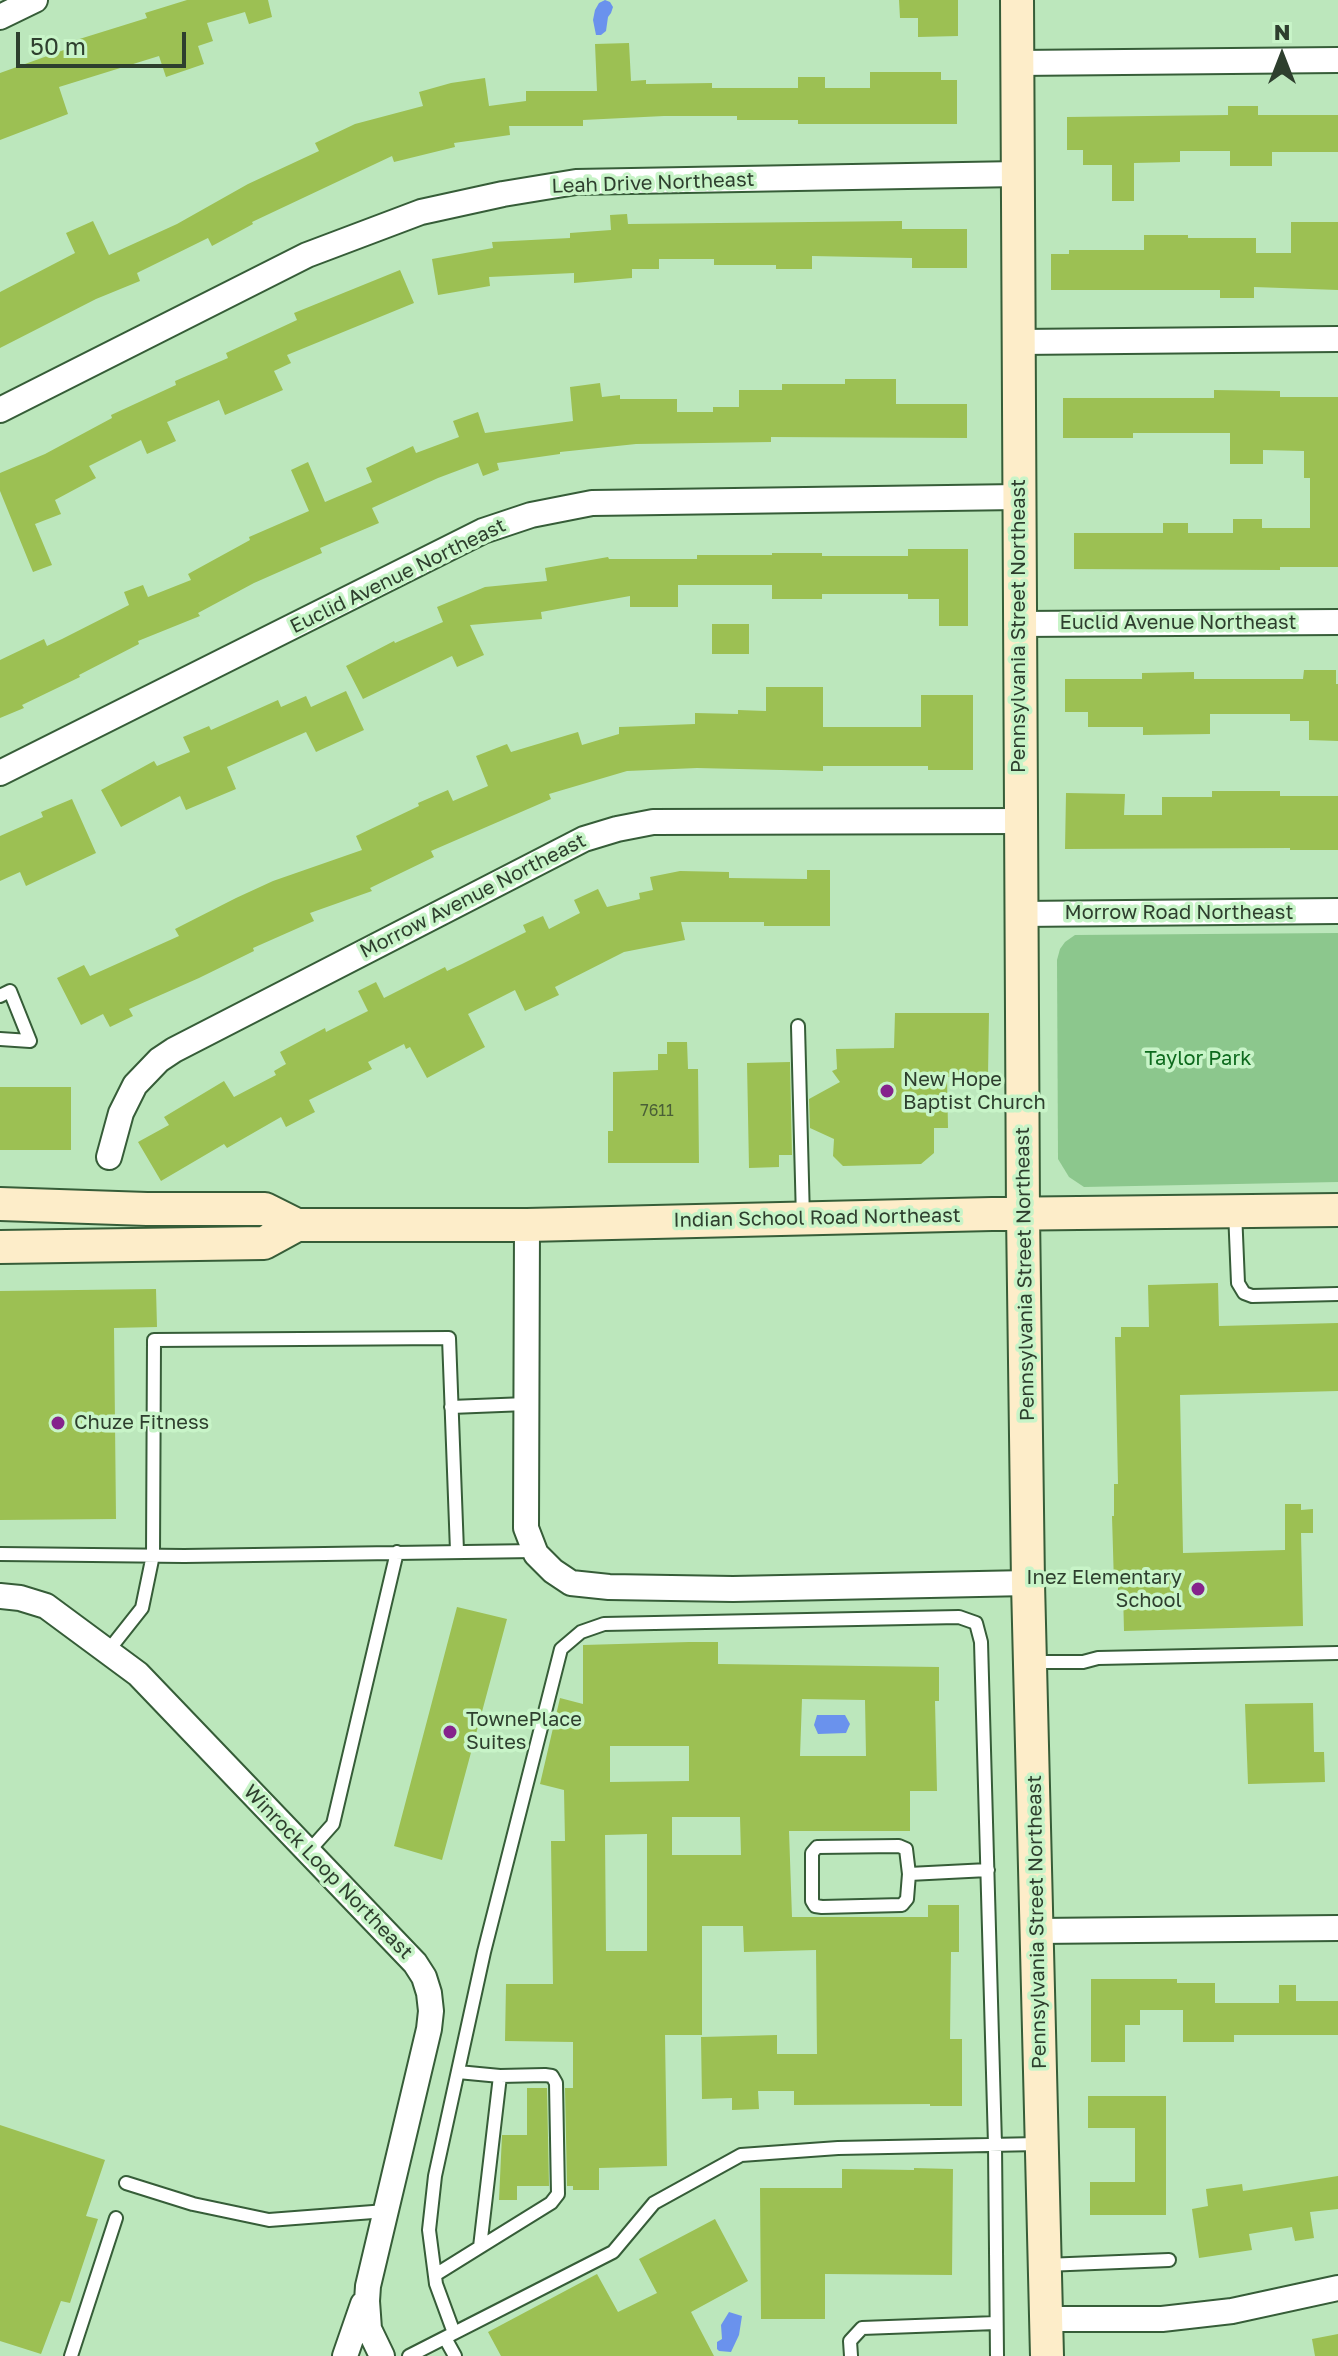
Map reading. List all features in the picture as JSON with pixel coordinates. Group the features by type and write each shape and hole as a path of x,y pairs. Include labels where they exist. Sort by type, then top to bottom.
{"street":[{"path":"0,17 35,0"},
{"name":"Pennsylvania Street Northeast","path":"1017,0 1023,1214 1028,1583 1047,2356"},
{"path":"1017,63 1338,60"},
{"name":"Leah Drive Northeast","path":"0,410 307,255 421,212 576,182 1018,174"},
{"path":"1019,342 1338,339"},
{"name":"Euclid Avenue Northeast","path":"0,773 483,531 531,515 592,503 1018,497"},
{"name":"Euclid Avenue Northeast","path":"1019,624 1338,622"},
{"name":"Morrow Avenue Northeast","path":"109,1157 121,1113 135,1085 159,1060 584,839 653,822 1020,821"},
{"name":"Morrow Road Northeast","path":"1020,914 1338,911"},
{"name":"Indian School Road Northeast","path":"0,1204 265,1209 297,1225 527,1225 1338,1210"},
{"name":"Indian School Road Northeast","path":"0,1247 264,1243 297,1225"},
{"path":"527,1225 526,1528 535,1551 553,1571 571,1583 609,1587 733,1589 1028,1583"},
{"name":"Winrock Loop Northeast","path":"0,1596 46,1606 138,1674 415,1963 424,1977 431,2011 427,2044 368,2286 369,2329 382,2356"},
{"path":"1038,1931 1338,1928"},
{"path":"345,2356 368,2286"},
{"path":"1046,2319 1162,2319 1232,2311 1338,2288"}],"lane":[{"path":"0,996 10,991 30,1041 0,1039"},
{"path":"798,1026 803,1219"},
{"path":"1235,1211 1238,1283 1244,1293 1252,1296 1338,1294"},
{"path":"108,1651 142,1608 153,1555 154,1340 449,1338 457,1551"},
{"path":"451,1407 526,1404"},
{"path":"0,1554 184,1556 535,1551"},
{"path":"308,1852 333,1824 397,1552"},
{"path":"455,2356 436,2284 429,2230 435,2176 484,1952 561,1649 581,1632 604,1624 959,1617 976,1623 981,1642 995,2145 997,2356"},
{"path":"1031,1662 1338,1653"},
{"path":"899,1846 906,1849 909,1874 907,1899 902,1905 822,1907 815,1906 812,1901 812,1853 817,1847 899,1846"},
{"path":"909,1874 988,1870"},
{"path":"435,2275 551,2203 558,2194 556,2083 552,2076 458,2072"},
{"path":"480,2247 500,2076"},
{"path":"409,2356 613,2252 654,2203 741,2155 838,2148 1042,2144"},
{"path":"126,2183 193,2204 269,2220 386,2211"},
{"path":"71,2356 116,2218"},
{"path":"1045,2265 1169,2260"},
{"path":"851,2356 850,2341 862,2328 996,2323"}],"green space":[{"name":"Taylor Park","path":"1338,933 1338,1182 1084,1187 1069,1177 1058,1159 1057,960 1065,942 1075,935"}],"water":[{"path":"605,0 613,7 606,31 596,35 595,10"},
{"path":"817,1715 845,1715 850,1724 846,1733 818,1734 814,1725"},
{"path":"729,2312 742,2316 739,2335 731,2352 719,2351 717,2342 722,2339 721,2325"}],"building":[{"path":"187,0 268,0 272,17 249,24 245,12 207,23 213,41 198,46 204,64 166,77 159,56 59,87 68,114 0,140 0,73 75,46 73,41 147,18 145,13"},
{"path":"899,0 958,0 958,36 918,37 918,18 900,18"},
{"path":"629,43 631,81 646,80 646,84 712,83 712,88 798,88 798,77 825,77 825,88 870,88 870,72 941,72 941,80 957,80 957,124 798,124 798,120 737,120 737,116 664,116 583,120 583,126 509,126 510,135 454,143 455,147 394,162 392,156 252,222 212,246 208,238 137,273 140,281 96,299 0,348 0,292 75,253 66,233 93,221 109,255 319,151 315,143 355,124 423,106 419,92 451,83 485,78 489,106 526,101 526,91 597,91 595,44"},
{"path":"1228,106 1258,106 1258,115 1338,115 1338,152 1272,152 1272,166 1230,166 1230,151 1180,151 1180,162 1134,163 1134,201 1112,201 1112,165 1083,165 1083,150 1067,150 1067,117 1228,115"},
{"path":"627,214 628,224 902,221 902,229 967,229 967,268 912,268 912,258 812,256 812,269 776,269 776,265 714,265 714,259 659,259 659,269 632,269 632,278 574,283 574,273 489,277 490,286 438,295 432,259 493,248 492,242 570,238 570,233 611,230 610,215"},
{"path":"1291,222 1338,222 1338,290 1254,287 1254,298 1220,298 1220,290 1051,290 1051,254 1069,254 1069,250 1144,250 1144,235 1256,238 1256,253 1291,253"},
{"path":"400,270 414,303 287,355 291,363 274,371 283,390 225,415 219,400 167,422 176,441 147,454 141,440 89,466 96,478 55,500 61,514 35,524 52,565 33,572 0,491 0,473 45,454 112,418 111,415 176,385 175,381 228,358 226,353 297,320 294,313"},
{"path":"845,379 896,379 896,404 967,404 967,438 771,437 771,442 636,444 497,463 499,470 483,476 478,463 372,508 379,523 320,548 322,553 254,583 198,613 200,616 138,641 139,644 80,677 0,718 0,660 44,639 47,646 129,605 124,592 143,585 148,597 191,580 188,574 250,540 249,537 309,511 291,470 308,462 325,502 372,482 366,468 413,446 416,453 459,437 453,421 478,412 485,433 573,421 570,387 600,383 602,397 620,395 620,399 677,399 677,412 713,412 713,407 739,407 739,390 782,390 782,384 845,384"},
{"path":"1214,390 1280,391 1280,397 1338,397 1338,567 1280,567 1280,570 1074,569 1074,533 1163,533 1163,523 1188,523 1188,533 1233,533 1233,519 1262,519 1262,528 1310,528 1310,478 1304,478 1304,451 1263,450 1263,464 1230,464 1230,433 1133,433 1133,438 1063,438 1063,398 1214,398"},
{"path":"908,549 968,549 968,626 939,626 939,599 908,599 908,594 822,594 822,599 772,599 772,585 678,585 678,607 630,607 630,596 541,612 542,619 470,625 484,655 457,667 452,656 363,699 346,666 394,641 443,622 437,607 485,587 547,581 545,568 608,557 697,559 697,555 772,553 908,556"},
{"path":"712,624 749,624 749,654 712,654"},
{"path":"1304,670 1336,670 1338,741 1309,740 1309,721 1290,721 1290,714 1210,714 1210,734 1143,735 1143,727 1088,727 1088,712 1065,712 1065,679 1142,679 1142,673 1194,672 1194,679 1303,679"},
{"path":"766,687 823,687 823,727 921,727 921,695 973,695 973,770 928,770 928,766 823,766 823,771 697,768 627,771 549,794 551,799 431,851 434,857 370,888 372,891 310,913 314,921 129,1009 133,1016 110,1027 103,1014 81,1025 57,978 84,965 90,976 179,936 175,929 236,898 273,881 362,850 356,836 419,806 418,803 448,790 453,801 488,786 476,756 507,744 511,752 578,732 582,745 619,734 619,727 695,724 695,713 766,711"},
{"path":"346,691 364,730 316,752 306,732 227,767 236,789 186,810 180,796 121,827 101,790 154,761 157,766 190,752 183,737 209,726 211,730 278,700 281,707 306,696 311,707"},
{"path":"1212,791 1280,791 1280,796 1338,796 1338,850 1065,849 1066,793 1125,794 1124,815 1162,815 1162,797 1212,797"},
{"path":"72,799 96,853 26,886 20,872 0,881 0,836 43,817 41,812"},
{"path":"807,870 830,870 830,926 681,922 685,940 624,952 555,987 559,995 525,1011 515,990 468,1014 485,1047 427,1078 410,1047 406,1049 404,1044 368,1062 372,1069 309,1100 315,1112 286,1127 281,1117 227,1148 224,1144 161,1181 138,1142 169,1125 164,1117 224,1081 234,1097 276,1075 274,1071 286,1064 280,1052 325,1028 326,1032 368,1011 358,991 376,982 384,998 445,967 447,971 526,932 523,925 543,916 549,929 580,913 574,900 598,889 607,907 640,899 639,893 653,890 650,877 680,871 729,872 729,878 807,879"},
{"name":"New Hope Baptist Church","path":"895,1013 989,1013 988,1076 947,1077 948,1128 934,1128 934,1153 921,1164 843,1166 833,1156 834,1139 810,1128 809,1099 840,1082 832,1071 837,1069 836,1049 894,1048"},
{"path":"667,1042 687,1042 688,1069 698,1069 699,1163 608,1163 608,1131 613,1131 613,1072 658,1070 658,1054 667,1054"},
{"path":"790,1062 792,1155 779,1155 779,1167 749,1168 747,1063"},
{"path":"0,1087 71,1087 71,1150 0,1150"},
{"path":"1218,1283 1219,1326 1338,1323 1338,1391 1180,1395 1183,1553 1285,1550 1285,1504 1301,1504 1301,1510 1313,1509 1313,1533 1301,1533 1303,1626 1124,1631 1123,1592 1118,1592 1118,1584 1114,1584 1112,1516 1114,1484 1118,1484 1115,1337 1121,1337 1121,1327 1149,1327 1148,1285"},
{"name":"Chuze Fitness","path":"156,1289 157,1327 114,1328 116,1519 0,1520 0,1291"},
{"name":"TownePlace Suites","path":"457,1607 507,1619 442,1860 394,1846"},
{"path":"718,1642 718,1664 939,1667 939,1701 935,1701 937,1791 910,1791 910,1831 789,1831 792,1917 928,1917 928,1905 959,1905 959,1952 951,1952 950,2039 962,2039 962,2106 794,2105 794,2091 758,2091 759,2109 732,2110 732,2098 702,2099 701,2037 777,2035 777,2054 817,2054 816,1950 744,1952 743,1926 702,1926 702,2035 665,2035 667,2166 599,2168 599,2190 573,2190 573,2186 567,2186 565,2088 573,2088 573,2042 505,2041 506,1984 553,1984 551,1841 565,1841 564,1790 540,1784 560,1698 583,1704 583,1645","holes":["802,1699 865,1700 866,1756 800,1756","610,1746 689,1746 689,1781 610,1782","672,1817 740,1817 741,1855 672,1855","647,1834 647,1951 606,1951 605,1835"]},
{"path":"1313,1703 1314,1752 1324,1752 1325,1782 1248,1784 1245,1704"},
{"path":"1091,1979 1177,1979 1177,1983 1215,1983 1215,2003 1279,2003 1279,1985 1296,1985 1296,2001 1338,2001 1338,2035 1234,2035 1234,2042 1183,2042 1183,2010 1140,2010 1140,2025 1125,2025 1125,2062 1091,2062"},
{"path":"527,2088 547,2088 549,2186 517,2186 517,2200 499,2200 502,2135 527,2135"},
{"path":"1088,2096 1166,2096 1166,2215 1090,2215 1090,2182 1135,2182 1135,2128 1088,2128"},
{"path":"0,2125 105,2160 86,2216 98,2219 70,2303 61,2301 41,2354 0,2341"},
{"path":"842,2169 953,2169 952,2275 825,2274 825,2319 761,2319 760,2188 842,2188"},
{"path":"1338,2176 1338,2209 1310,2212 1314,2238 1295,2241 1292,2227 1249,2234 1252,2250 1199,2258 1192,2209 1208,2206 1206,2189 1242,2184 1243,2191"},
{"path":"715,2219 748,2281 691,2312 714,2356 501,2356 488,2332 597,2274 618,2312 657,2293 639,2259"},
{"path":"1338,2334 1338,2356 1315,2356 1312,2339"}],"place":[{"name":"New Hope Baptist Church","path":"887,1091"},
{"name":"Chuze Fitness","path":"58,1423"},
{"name":"Inez Elementary School","path":"1198,1589"},
{"name":"TownePlace Suites","path":"450,1732"}]}
